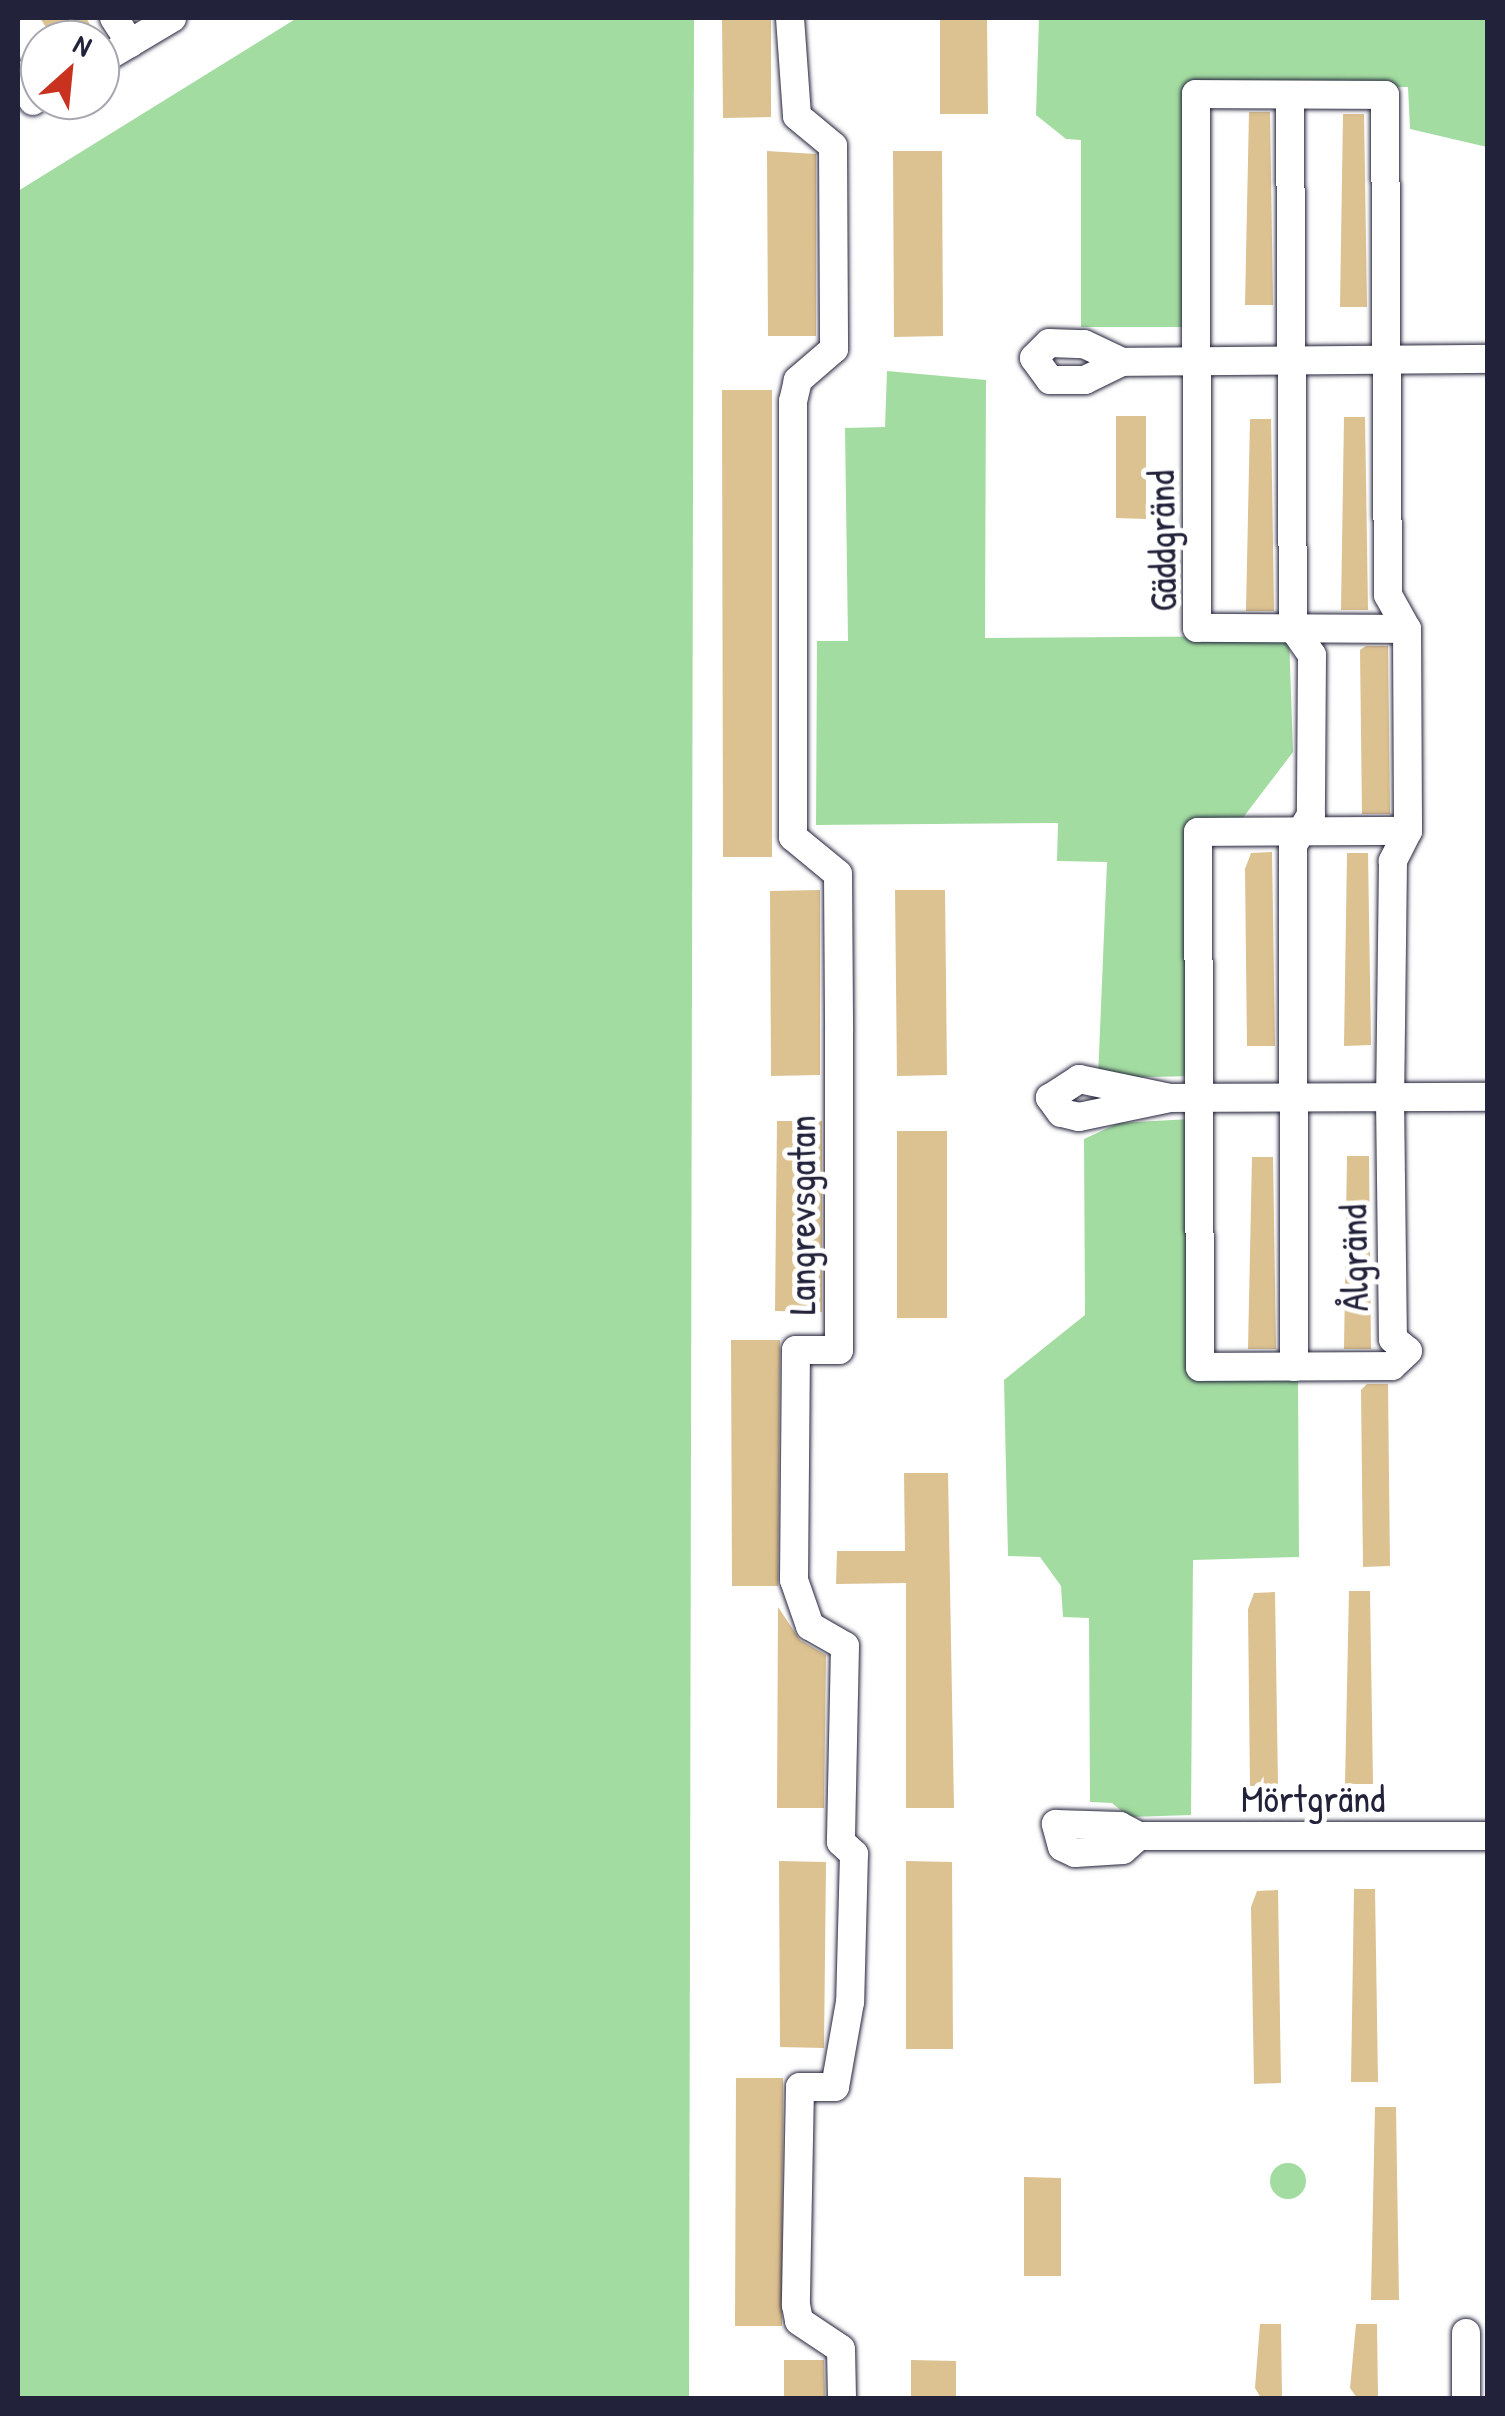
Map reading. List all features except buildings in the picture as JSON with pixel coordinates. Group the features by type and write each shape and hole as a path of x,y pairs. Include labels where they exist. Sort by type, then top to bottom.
{"street":[{"path":"114,18 130,43"},
{"path":"120,49 172,18"},
{"name":"Langrevsgatan","path":"790,18 797,116 833,146 834,349 798,380 793,402 792,837 838,874 839,1032 839,1350 796,1350 794,1580 810,1626 844,1646 841,1842 854,1854 850,2002 835,2087 800,2087 796,2305 799,2321 841,2349 842,2398"},
{"name":"Gäddgränd","path":"1407,629 1197,628 1196,94 1385,95 1388,595 1407,629 1408,831"},
{"path":"1290,95 1292,628 1312,656 1311,815 1302,832"},
{"path":"1122,362 1488,359"},
{"name":"Ålgränd","path":"1408,831 1393,861 1390,1098 1393,1339 1408,1351 1392,1366 1200,1367 1198,832 1408,831"},
{"name":"Ålgränd","path":"1294,1366 1293,845 1302,832"},
{"path":"1170,1098 1488,1097"},
{"name":"Mörtgränd","path":"1139,1836 1488,1836"},
{"path":"1466,2333 1466,2398"}],"green space":[{"path":"297,18 694,18 689,2398 18,2398 18,191"},
{"path":"1039,18 1487,18 1487,147 1410,129 1408,87 1183,89 1183,327 1081,327 1081,140 1066,139 1036,115"},
{"path":"887,371 986,380 985,638 1289,636 1293,752 1239,823 1195,822 1196,1076 1098,1078 1107,862 1057,861 1058,823 816,825 817,641 848,641 845,428 885,427"},
{"path":"1190,1119 1194,1376 1298,1380 1299,1557 1193,1560 1191,1815 1129,1817 1112,1803 1090,1802 1089,1618 1063,1617 1061,1586 1040,1557 1008,1556 1004,1380 1085,1315 1084,1139 1119,1123"},
{"path":"1288,2163 1301,2168 1306,2181 1301,2194 1288,2199 1275,2194 1270,2181 1275,2168"}]}
